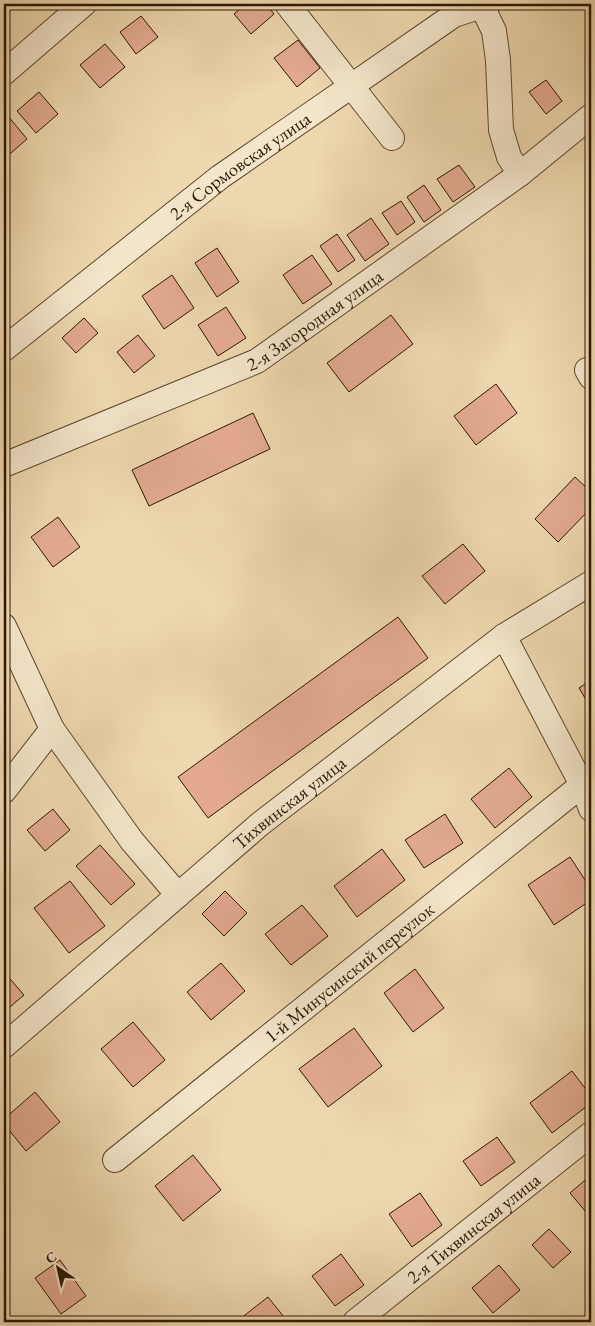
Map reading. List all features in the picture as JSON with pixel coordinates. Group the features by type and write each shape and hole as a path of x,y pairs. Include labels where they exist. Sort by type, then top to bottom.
{"street":[{"path":"4,73 84,4"},
{"path":"287,4 392,138"},
{"path":"484,4 494,31 498,60 501,130 509,157 520,174"},
{"name":"2-я Сормовская улица","path":"4,349 220,177 454,15 484,4"},
{"name":"2-я Загородная улица","path":"4,465 256,361 520,174 591,116"},
{"name":"Тихвинская улица","path":"4,1046 260,824 504,636 591,583"},
{"path":"4,626 52,729 132,841 178,895"},
{"path":"504,636 582,785 591,808"},
{"path":"4,791 52,729"},
{"name":"1-й Минусинский переулок","path":"115,1160 582,785"},
{"name":"2-я Тихвинская улица","path":"355,1322 591,1134"}],"building":[{"path":"217,4 227,4 221,9"},
{"path":"246,4 266,4 274,14 251,34 234,14"},
{"path":"141,16 158,37 136,54 120,32"},
{"path":"298,40 320,68 297,87 274,58"},
{"path":"105,44 125,67 100,88 80,65"},
{"path":"546,80 562,101 546,114 529,92"},
{"path":"39,92 58,114 36,133 17,111"},
{"path":"8,116 27,139 4,159 4,120"},
{"path":"459,165 475,187 453,202 437,179"},
{"path":"424,185 441,210 424,222 407,197"},
{"path":"401,201 415,222 397,235 382,213"},
{"path":"371,218 389,244 365,261 347,235"},
{"path":"337,234 355,260 338,272 320,246"},
{"path":"217,248 239,282 217,297 195,263"},
{"path":"312,255 332,284 303,304 283,275"},
{"path":"172,275 194,308 164,329 142,296"},
{"path":"226,307 246,338 218,356 198,325"},
{"path":"391,315 413,344 349,392 327,363"},
{"path":"84,318 98,333 76,353 62,338"},
{"path":"138,335 155,356 134,373 117,352"},
{"path":"496,384 517,413 476,445 454,416"},
{"path":"253,413 270,449 149,506 132,470"},
{"path":"575,477 591,492 591,508 558,542 535,519"},
{"path":"58,517 80,547 53,567 31,537"},
{"path":"463,544 485,571 445,604 422,576"},
{"path":"398,617 428,658 208,818 178,777"},
{"path":"591,680 591,708 579,688"},
{"path":"509,768 532,797 495,828 471,799"},
{"path":"53,809 70,830 45,851 27,830"},
{"path":"445,814 463,843 424,868 405,840"},
{"path":"100,845 135,884 111,905 76,866"},
{"path":"382,849 405,880 357,917 334,886"},
{"path":"570,857 591,889 591,900 554,925 528,885"},
{"path":"4,876 10,882 4,888"},
{"path":"70,881 105,926 69,953 34,908"},
{"path":"225,891 247,913 224,936 202,914"},
{"path":"302,905 328,936 291,965 265,934"},
{"path":"221,963 245,991 211,1020 187,992"},
{"path":"415,969 444,1008 413,1032 384,993"},
{"path":"4,972 24,995 4,1012"},
{"path":"133,1022 165,1060 133,1087 101,1049"},
{"path":"354,1028 382,1066 328,1107 299,1069"},
{"path":"572,1071 591,1096 591,1103 552,1133 530,1103"},
{"path":"35,1092 60,1122 26,1151 4,1124 4,1119"},
{"path":"497,1137 515,1162 481,1186 463,1161"},
{"path":"193,1155 221,1190 183,1221 155,1186"},
{"path":"591,1175 591,1218 570,1193"},
{"path":"420,1193 442,1225 412,1247 389,1214"},
{"path":"549,1229 571,1252 553,1268 532,1245"},
{"path":"341,1254 364,1285 335,1306 312,1276"},
{"path":"60,1260 86,1296 61,1314 35,1278"},
{"path":"499,1265 520,1290 493,1313 472,1288"},
{"path":"268,1297 288,1322 236,1322"}]}
